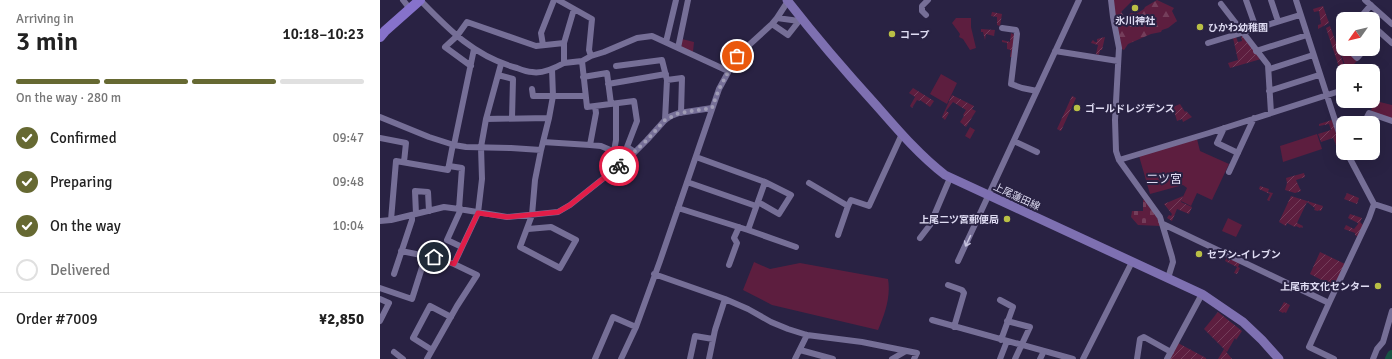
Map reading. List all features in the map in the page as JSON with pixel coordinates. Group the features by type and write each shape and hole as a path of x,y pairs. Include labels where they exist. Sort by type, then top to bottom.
{"main road":[{"path":"382,32 420,0"},
{"name":"上尾蓮田線","path":"788,1 801,21 902,134 939,170 950,178 1202,294 1243,322 1279,359"}],"street":[{"path":"403,0 410,9"},
{"path":"420,0 457,36 486,57 501,64 533,73 552,69 564,63 582,61 637,38 652,36 728,71"},
{"path":"543,45 541,33 554,0"},
{"path":"558,0 592,19 589,50 591,56"},
{"path":"666,42 676,0"},
{"path":"678,48 688,0"},
{"path":"926,15 922,11 922,6 928,0"},
{"path":"958,261 1079,0"},
{"path":"1111,0 1119,48 1115,120 1116,151 1119,160 1160,217 1163,224 1173,259 1168,278"},
{"path":"1246,0 1256,28"},
{"path":"1271,0 1278,21"},
{"path":"1296,0 1336,124"},
{"path":"1365,0 1392,24"},
{"path":"620,359 636,327 719,89 737,56 772,24 788,1"},
{"path":"1220,4 1270,69 1269,91 1271,113"},
{"path":"1366,12 1371,5"},
{"path":"564,63 564,43 574,9"},
{"path":"1208,43 1300,15"},
{"path":"777,18 801,21"},
{"path":"772,24 788,35 801,21"},
{"path":"471,66 445,47 457,36 467,22 536,46 564,43"},
{"path":"1002,28 1016,30 1017,34 1010,84 1022,88 1038,90"},
{"path":"1380,32 1392,43"},
{"path":"1256,51 1307,35"},
{"path":"391,220 396,161 448,170 474,49"},
{"path":"1056,51 1118,61"},
{"path":"1270,69 1313,55"},
{"path":"616,66 662,60 666,77 665,120"},
{"path":"582,61 587,107 634,101 637,121 627,147 635,152"},
{"path":"454,264 478,213 482,179 481,147 486,119 501,64"},
{"path":"528,229 551,227 576,240 560,268 520,247 532,215 535,180 553,96 552,69"},
{"path":"583,77 607,73 608,84 614,104 616,140 614,151"},
{"path":"498,75 513,79 512,118"},
{"path":"1269,91 1319,75"},
{"path":"608,84 666,77 682,78 681,113"},
{"path":"532,89 533,96 585,96"},
{"path":"1119,160 1336,92"},
{"path":"590,145 596,113 595,106"},
{"path":"380,221 391,220 444,208 460,209 507,217 558,212 570,205 629,158 665,120 681,113 712,108"},
{"path":"1368,116 1369,113 1378,116"},
{"path":"380,117 429,137 466,147 541,150"},
{"path":"1380,117 1392,121"},
{"path":"486,119 549,118"},
{"path":"1229,172 1254,118"},
{"path":"1224,128 1217,143 1238,153"},
{"path":"838,234 851,200 868,206 902,134"},
{"path":"380,138 406,143 404,162"},
{"path":"1014,141 1037,152"},
{"path":"543,142 601,146 629,158"},
{"path":"687,182 757,204 780,214 791,195 765,182 696,157"},
{"path":"1351,160 1374,204 1392,210"},
{"path":"449,166 462,168 460,209 447,240 462,247"},
{"path":"920,238 930,225 950,178"},
{"path":"748,230 765,182"},
{"path":"809,183 848,206"},
{"path":"394,274 414,214 415,191 428,192 429,211"},
{"path":"1334,359 1309,347 1369,218 1374,204"},
{"path":"678,208 796,247"},
{"path":"1163,224 1329,303"},
{"path":"729,265 737,243 734,238 739,227"},
{"path":"401,251 434,257 454,264 477,275 427,359"},
{"path":"380,288 412,299 426,256"},
{"path":"1083,359 1132,262"},
{"path":"654,274 725,299 748,309 771,322 807,335 862,342 906,351 915,356"},
{"path":"948,285 962,290 964,293 954,327"},
{"path":"1167,359 1202,294"},
{"path":"380,299 389,303 380,321"},
{"path":"709,359 713,339 725,299"},
{"path":"1000,300 1013,307 1007,322 1000,359"},
{"path":"432,350 413,338 430,306 451,317"},
{"path":"1373,359 1377,349 1383,342 1392,311"},
{"path":"595,359 613,317 636,327"},
{"path":"932,320 1073,359"},
{"path":"1007,322 1030,327 1015,359"},
{"path":"795,359 807,335"},
{"path":"690,359 695,336 713,339"},
{"path":"1137,359 1140,338 1144,337 1171,352"},
{"path":"800,350 832,359"},
{"path":"892,359 906,351"},
{"path":"1040,359 1044,351"},
{"path":"394,352 403,359"}],"green space":[{"path":"1113,0 1133,0 1121,12 1125,17 1131,13 1136,14 1157,0 1174,8 1172,11 1177,21 1161,32 1151,34 1128,44 1124,50 1120,48"},
{"path":"1323,6 1329,23 1318,29 1318,25 1321,24 1319,11 1314,12 1313,9"},
{"path":"992,12 1002,14 1000,26 997,25 997,17 991,16"},
{"path":"956,18 971,18 971,27 976,48 970,50 963,39 959,37 960,34 952,23"},
{"path":"1330,26 1336,43 1336,56 1341,56 1344,64 1338,64 1326,28"},
{"path":"981,29 995,30 994,36 986,34 985,40"},
{"path":"1011,33 1015,35 1012,57 1010,57 1011,50 1007,49 1007,43 1002,42 1002,40 1010,42"},
{"path":"1241,35 1261,59 1230,68 1228,63 1238,60 1233,38 1236,37 1238,42 1242,41"},
{"path":"1105,37 1102,50 1100,50 1099,55 1096,54 1098,45 1091,43 1092,41 1097,42 1097,39"},
{"path":"682,39 694,42 693,52 683,48 681,45"},
{"path":"1342,56 1353,56 1358,60 1354,64 1345,64"},
{"path":"941,74 957,83 947,104 930,94"},
{"path":"913,88 934,101 930,107 920,100 917,100 912,108 910,106 915,97 909,93"},
{"path":"952,95 974,106 972,109 976,111 966,127 960,122 966,110 953,102 946,111 949,113 945,120 942,117"},
{"path":"1072,96 1076,98 1061,131 1057,129"},
{"path":"1380,102 1392,105 1392,119 1372,113 1372,108 1380,108"},
{"path":"1180,104 1185,112 1186,111 1192,117 1183,122 1182,119 1177,121 1173,107"},
{"path":"1332,120 1336,132 1336,145 1333,138 1321,142 1318,134 1331,130 1329,124 1319,126 1319,124"},
{"path":"970,127 975,130 970,139 965,136"},
{"path":"1317,134 1322,149 1283,162 1280,146"},
{"path":"1197,139 1200,151 1229,164 1212,200 1197,193 1191,206 1181,201 1187,188 1183,185 1150,194 1139,156"},
{"path":"1304,173 1305,177 1296,180 1301,191 1295,193 1285,190 1287,183 1286,178"},
{"path":"1260,186 1269,189 1268,192 1273,193 1269,201 1267,200 1270,194 1259,189"},
{"path":"1347,193 1359,198 1357,204 1344,199"},
{"path":"1183,196 1181,202 1192,207 1189,214 1177,209 1172,221 1167,218 1172,214 1164,204"},
{"path":"1291,196 1323,206 1321,211 1314,210 1315,208 1307,202 1297,223 1303,226 1302,228 1295,227 1287,223 1286,226 1279,222"},
{"path":"1145,199 1156,215 1161,226 1138,225 1131,217 1132,211 1143,211 1143,200"},
{"path":"1350,214 1362,218 1360,222 1363,225 1358,237 1355,233 1344,229 1346,225 1354,229 1358,224 1348,218"},
{"path":"1228,218 1242,225 1236,237 1222,231"},
{"path":"1320,252 1345,264 1335,287 1310,274"},
{"path":"1227,257 1240,263 1238,267 1240,268 1237,274 1234,273 1237,267 1225,261"},
{"path":"754,262 770,269 800,263 888,279 889,292 887,305 878,330 772,305 743,290"},
{"path":"1284,302 1290,305 1286,313 1279,311"},
{"path":"1218,312 1242,331 1236,340 1235,338 1227,352 1204,329"},
{"path":"1178,343 1206,358 1206,359 1169,359"},
{"path":"1224,349 1232,359 1218,359"}],"waterway":[{"path":"1390,359 1392,355"}],"way so far":[{"path":"619,166 659,128 665,120 671,116 679,113 712,108 719,89 737,56"}],"place":[{"name":"氷川神社","path":"1135,8"},
{"name":"ひかわ幼稚園","path":"1200,27"},
{"name":"コープ","path":"892,34"},
{"name":"ゴールドレジデンス","path":"1077,108"},
{"name":"上尾二ツ宮郵便局","path":"1007,219"},
{"name":"セブン-イレブン","path":"1199,254"},
{"name":"上尾市文化センター","path":"1378,286"}],"district":[{"name":"二ツ宮","path":"1164,179"}],"route":[{"path":"434,257 454,264 478,213 507,217 558,212 570,205 619,166"}]}
